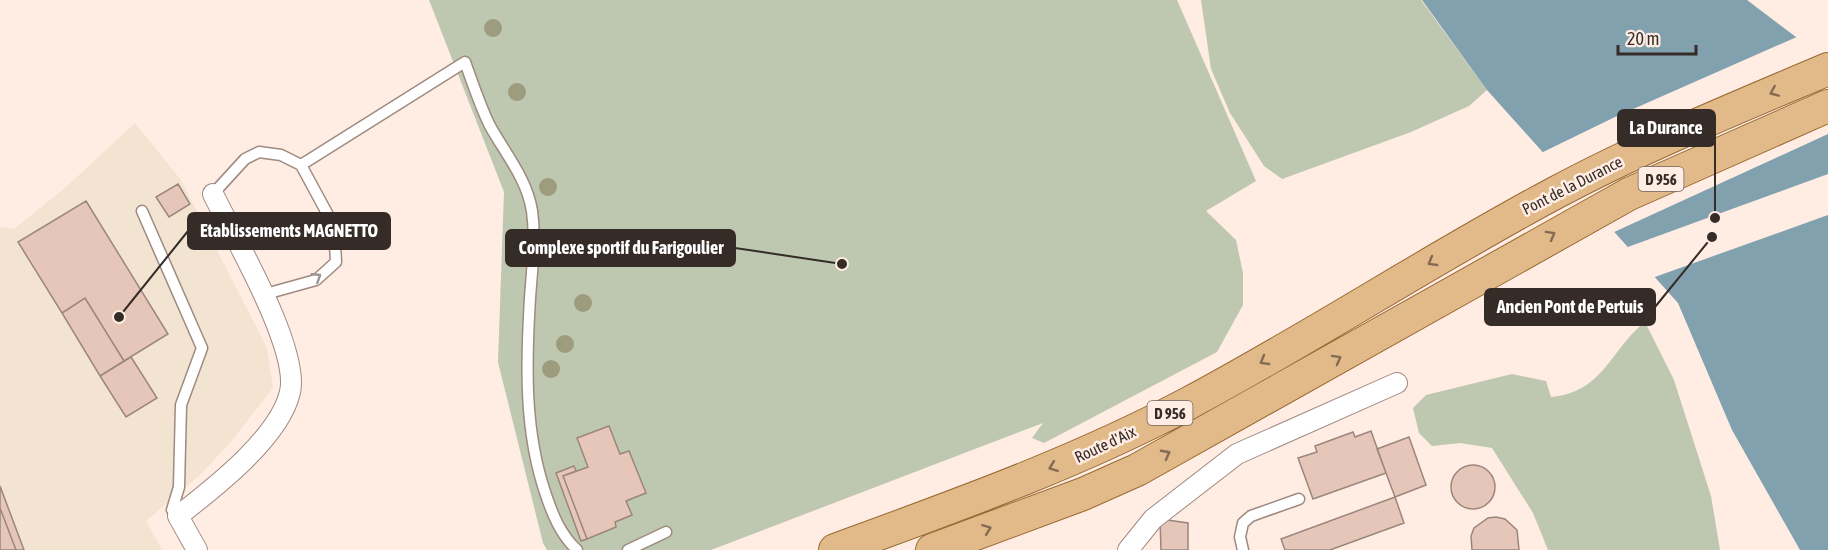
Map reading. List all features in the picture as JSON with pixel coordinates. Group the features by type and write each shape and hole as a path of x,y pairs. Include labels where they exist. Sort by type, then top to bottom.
{"main road":[{"name":"Pont de la Durance","path":"1483,233 1610,165 1828,69"},
{"name":"Pont de la Durance","path":"932,550 1083,494 1137,470 1348,353 1500,264 1629,194 1828,106"},
{"name":"Route d'Aix","path":"835,550 1068,462 1126,434 1262,362 1483,233"}],"street":[{"path":"198,550 178,516 214,488 275,428 290,393 292,370 282,336 213,194"},
{"path":"1128,550 1153,519 1237,454 1398,383"}],"lane":[{"path":"301,165 465,62 487,118 517,169 532,210 533,247 527,367 532,448 555,519 569,542 577,550"},
{"path":"213,194 245,159 259,152 281,155 301,165 334,226 336,262 316,280 262,295"},
{"path":"142,211 202,348 181,405 179,487 172,510"},
{"path":"1243,550 1240,537 1243,523 1251,516 1299,499"},
{"path":"628,550 666,532"}],"shaded area":[{"path":"135,123 181,180 267,348 273,388 229,444 201,474 146,521 162,550 0,550 0,227 14,229 66,187"}],"green space":[{"path":"429,0 1177,0 1256,181 1206,211 1236,240 1243,273 1243,305 1217,352 1044,443 1032,438 1043,423 711,550 547,550 543,543 498,362 504,192"},
{"path":"1201,0 1421,0 1487,90 1469,106 1411,132 1282,179 1264,166 1230,113 1211,69"},
{"path":"1645,322 1674,380 1711,496 1720,550 1548,550 1533,513 1492,448 1460,443 1432,446 1419,433 1413,408 1426,395 1512,374 1546,381 1551,397 1569,394 1595,379"}],"water":[{"path":"1422,0 1747,0 1800,40 1828,35 1828,550 1800,550 1732,430 1678,303 1487,90"}],"pier":[{"path":"1828,32 1828,134 1612,233 1541,153 1615,117 1799,36"},
{"path":"1828,174 1828,215 1652,278 1625,248"}],"building":[{"path":"178,184 190,204 169,217 156,197"},
{"path":"86,201 168,334 124,361 85,298 62,313 18,242"},
{"path":"85,298 124,361 100,376 62,313"},
{"path":"131,357 157,398 126,417 100,376"},
{"path":"609,426 620,454 629,451 646,493 626,501 632,515 615,522 616,527 587,539 563,476 588,467 577,438"},
{"path":"1371,431 1386,473 1313,499 1298,458 1317,452 1315,446 1353,432 1355,437"},
{"path":"1409,437 1426,485 1395,497 1377,449"},
{"path":"1473,465 1488,472 1495,487 1488,502 1473,509 1458,502 1451,487 1458,472"},
{"path":"574,466 576,471 563,476 587,539 581,541 556,473"},
{"path":"0,486 24,550 16,550 0,508"},
{"path":"1395,497 1404,523 1330,550 1285,550 1281,539"},
{"path":"0,508 16,550 0,550"},
{"path":"1488,518 1505,519 1517,530 1519,550 1472,550 1471,536 1474,528"},
{"path":"1160,519 1188,523 1188,550 1161,550"}],"place":[{"name":"La Durance","path":"1715,218"},
{"name":"Ancien Pont de Pertuis","path":"1712,237"},
{"name":"Complexe sportif du Farigoulier","path":"842,264"},
{"name":"Etablissements MAGNETTO","path":"119,317"}]}
